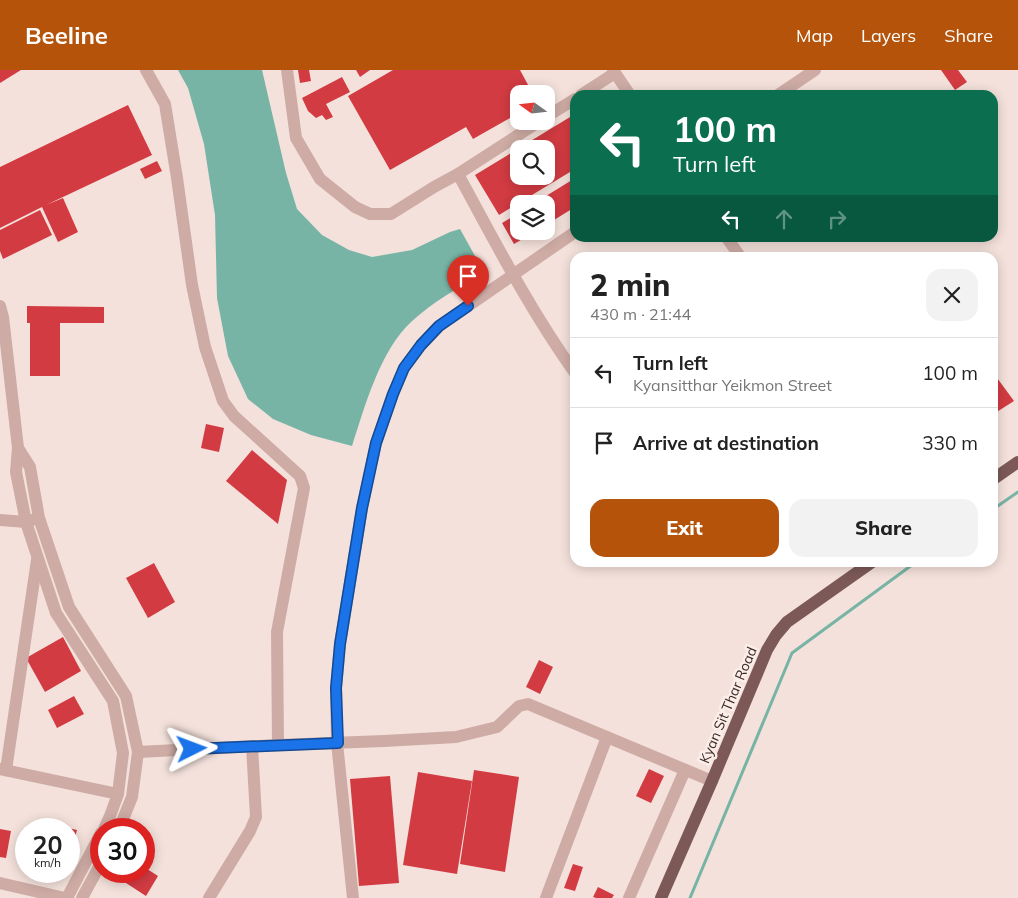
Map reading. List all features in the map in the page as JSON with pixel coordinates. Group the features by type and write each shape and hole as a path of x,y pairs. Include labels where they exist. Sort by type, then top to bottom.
{"main road":[{"path":"998,476 1018,462"},
{"name":"Kyan Sit Thar Road","path":"660,898 767,650 776,635 787,622 865,567"}],"street":[{"path":"146,70 165,104 192,285 205,347 224,401 234,416 300,476 304,488 277,632 278,745"},
{"path":"287,70 296,138 320,179 355,207 370,214 391,214 526,130"},
{"path":"785,90 815,70"},
{"path":"588,90 614,71 627,90"},
{"path":"555,111 570,102"},
{"path":"458,174 512,275 570,366"},
{"path":"353,898 338,743 336,688 340,644 362,508 376,443 404,368 421,345 439,326 570,235"},
{"path":"0,306 3,317 18,448 16,472 26,522 56,613 113,701 123,753 118,794 109,818"},
{"path":"18,448 30,467 39,518 69,607 126,696 138,752 132,797 123,818"},
{"path":"0,520 26,522 39,518"},
{"path":"38,556 3,769 118,794"},
{"path":"138,752 456,737 497,727 519,706 528,704 712,781"},
{"path":"546,898 608,737"},
{"path":"209,898 250,831 256,816 252,746"},
{"path":"629,898 685,770"},
{"path":"0,883 66,898 90,853"},
{"path":"82,898 90,883"}],"water":[{"path":"178,70 262,70 286,173 297,209 322,235 349,250 372,257 412,250 460,229 484,272 428,308 400,334 382,363 352,446 311,435 273,419 248,399 228,356 217,298 215,215 204,144 188,88"}],"building":[{"path":"0,70 21,70 0,83"},
{"path":"298,70 309,70 311,81 300,83"},
{"path":"356,70 370,70 360,77"},
{"path":"393,70 520,70 528,85 510,85 510,118 473,139 466,127 390,170 348,96"},
{"path":"941,70 958,70 967,82 955,90"},
{"path":"342,77 350,92 326,104 333,117 326,120 322,115 316,118 308,111 302,98"},
{"path":"128,105 152,155 46,205 63,198 78,232 58,242 42,207 0,228 0,167"},
{"path":"570,117 570,172 555,181 555,140 532,140 549,130 555,130 555,126"},
{"path":"510,154 510,185 549,185 532,195 510,195 510,208 499,215 475,175"},
{"path":"157,161 162,171 145,179 140,169"},
{"path":"570,181 570,210 555,219 555,195 548,195"},
{"path":"40,210 52,235 3,259 0,251 0,230"},
{"path":"510,218 510,237 502,223"},
{"path":"512,240 521,240 514,244"},
{"path":"27,306 104,307 104,323 60,323 60,376 30,376 30,323 27,323"},
{"path":"998,379 1014,401 998,411"},
{"path":"206,424 224,428 219,452 201,448"},
{"path":"252,450 287,480 278,524 226,481"},
{"path":"154,563 175,602 148,618 126,578"},
{"path":"63,637 81,671 45,692 26,658"},
{"path":"539,660 553,667 540,694 526,687"},
{"path":"74,696 84,714 57,728 48,710"},
{"path":"649,769 664,776 651,803 636,796"},
{"path":"474,770 519,777 505,872 460,864"},
{"path":"418,772 472,781 457,874 403,865"},
{"path":"390,776 399,883 359,886 350,779"},
{"path":"0,829 11,831 6,858 0,857"},
{"path":"573,864 583,867 575,891 564,888"},
{"path":"126,883 154,883 146,896"},
{"path":"598,887 614,895 612,898 593,897"}],"waterway":[{"path":"998,506 1018,492"},
{"path":"690,898 792,653 909,567"}],"route":[{"path":"192,749 338,743 336,688 340,644 362,508 376,443 404,368 421,345 439,326 468,306"}]}
